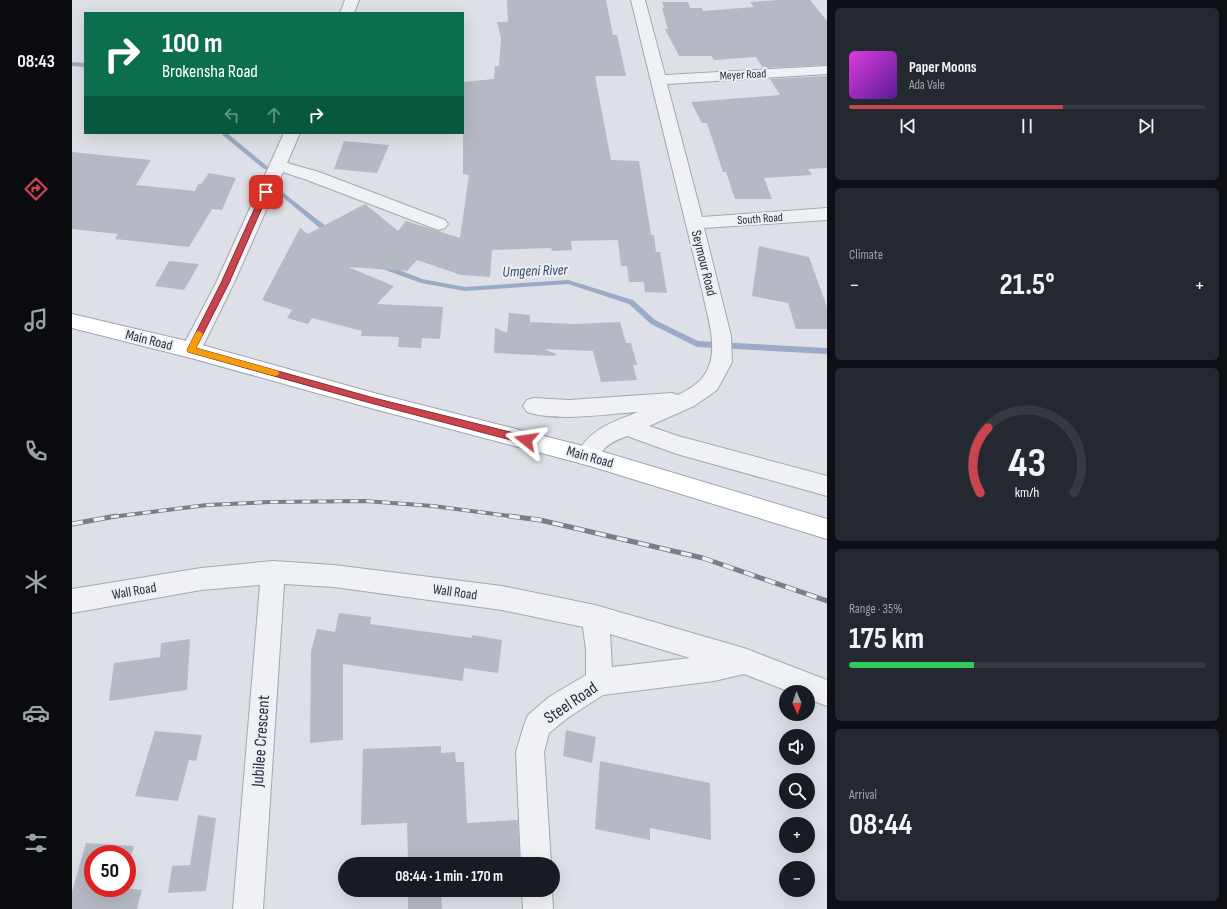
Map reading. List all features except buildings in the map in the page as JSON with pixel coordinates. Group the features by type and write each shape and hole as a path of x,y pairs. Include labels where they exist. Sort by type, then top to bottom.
{"main road":[{"name":"Main Road","path":"72,321 191,350 374,401 587,456 827,529"}],"street":[{"path":"346,12 352,0"},
{"name":"Seymour Road","path":"587,456 596,443 606,435 628,427 687,400 710,384 722,362 722,344 694,223 638,0"},
{"name":"Meyer Road","path":"659,80 827,70"},
{"path":"191,350 225,283 292,134"},
{"path":"278,166 313,176 439,224"},
{"name":"South Road","path":"694,223 827,214"},
{"path":"534,406 569,408 687,400"},
{"path":"628,427 677,445 827,486"},
{"name":"Wall Road","path":"72,601 201,579 273,572 334,576 502,598 595,617 744,661 827,693"},
{"name":"Jubilee Crescent","path":"248,909 273,572"},
{"path":"595,617 599,650 599,682"},
{"name":"Steel Road","path":"536,857 530,752 538,725 559,707 599,682 714,668 744,661"},
{"path":"537,897 538,909"}],"waterway":[{"name":"Umgeni River","path":"72,64 84,65"},
{"name":"Umgeni River","path":"224,134 266,168"},
{"name":"Umgeni River","path":"281,193 330,233"},
{"name":"Umgeni River","path":"382,266 421,281 465,289 568,282 631,302 653,322 697,344 827,351"}],"railway":[{"path":"111,517 207,505 269,502 365,501 433,506 517,517"},
{"path":"72,524 116,516"},
{"path":"509,516 540,520 703,558 827,601"}],"slow traffic":[{"path":"199,334 191,350 275,373"}],"route":[{"path":"266,192 225,283 191,350 374,401 526,440"}]}
